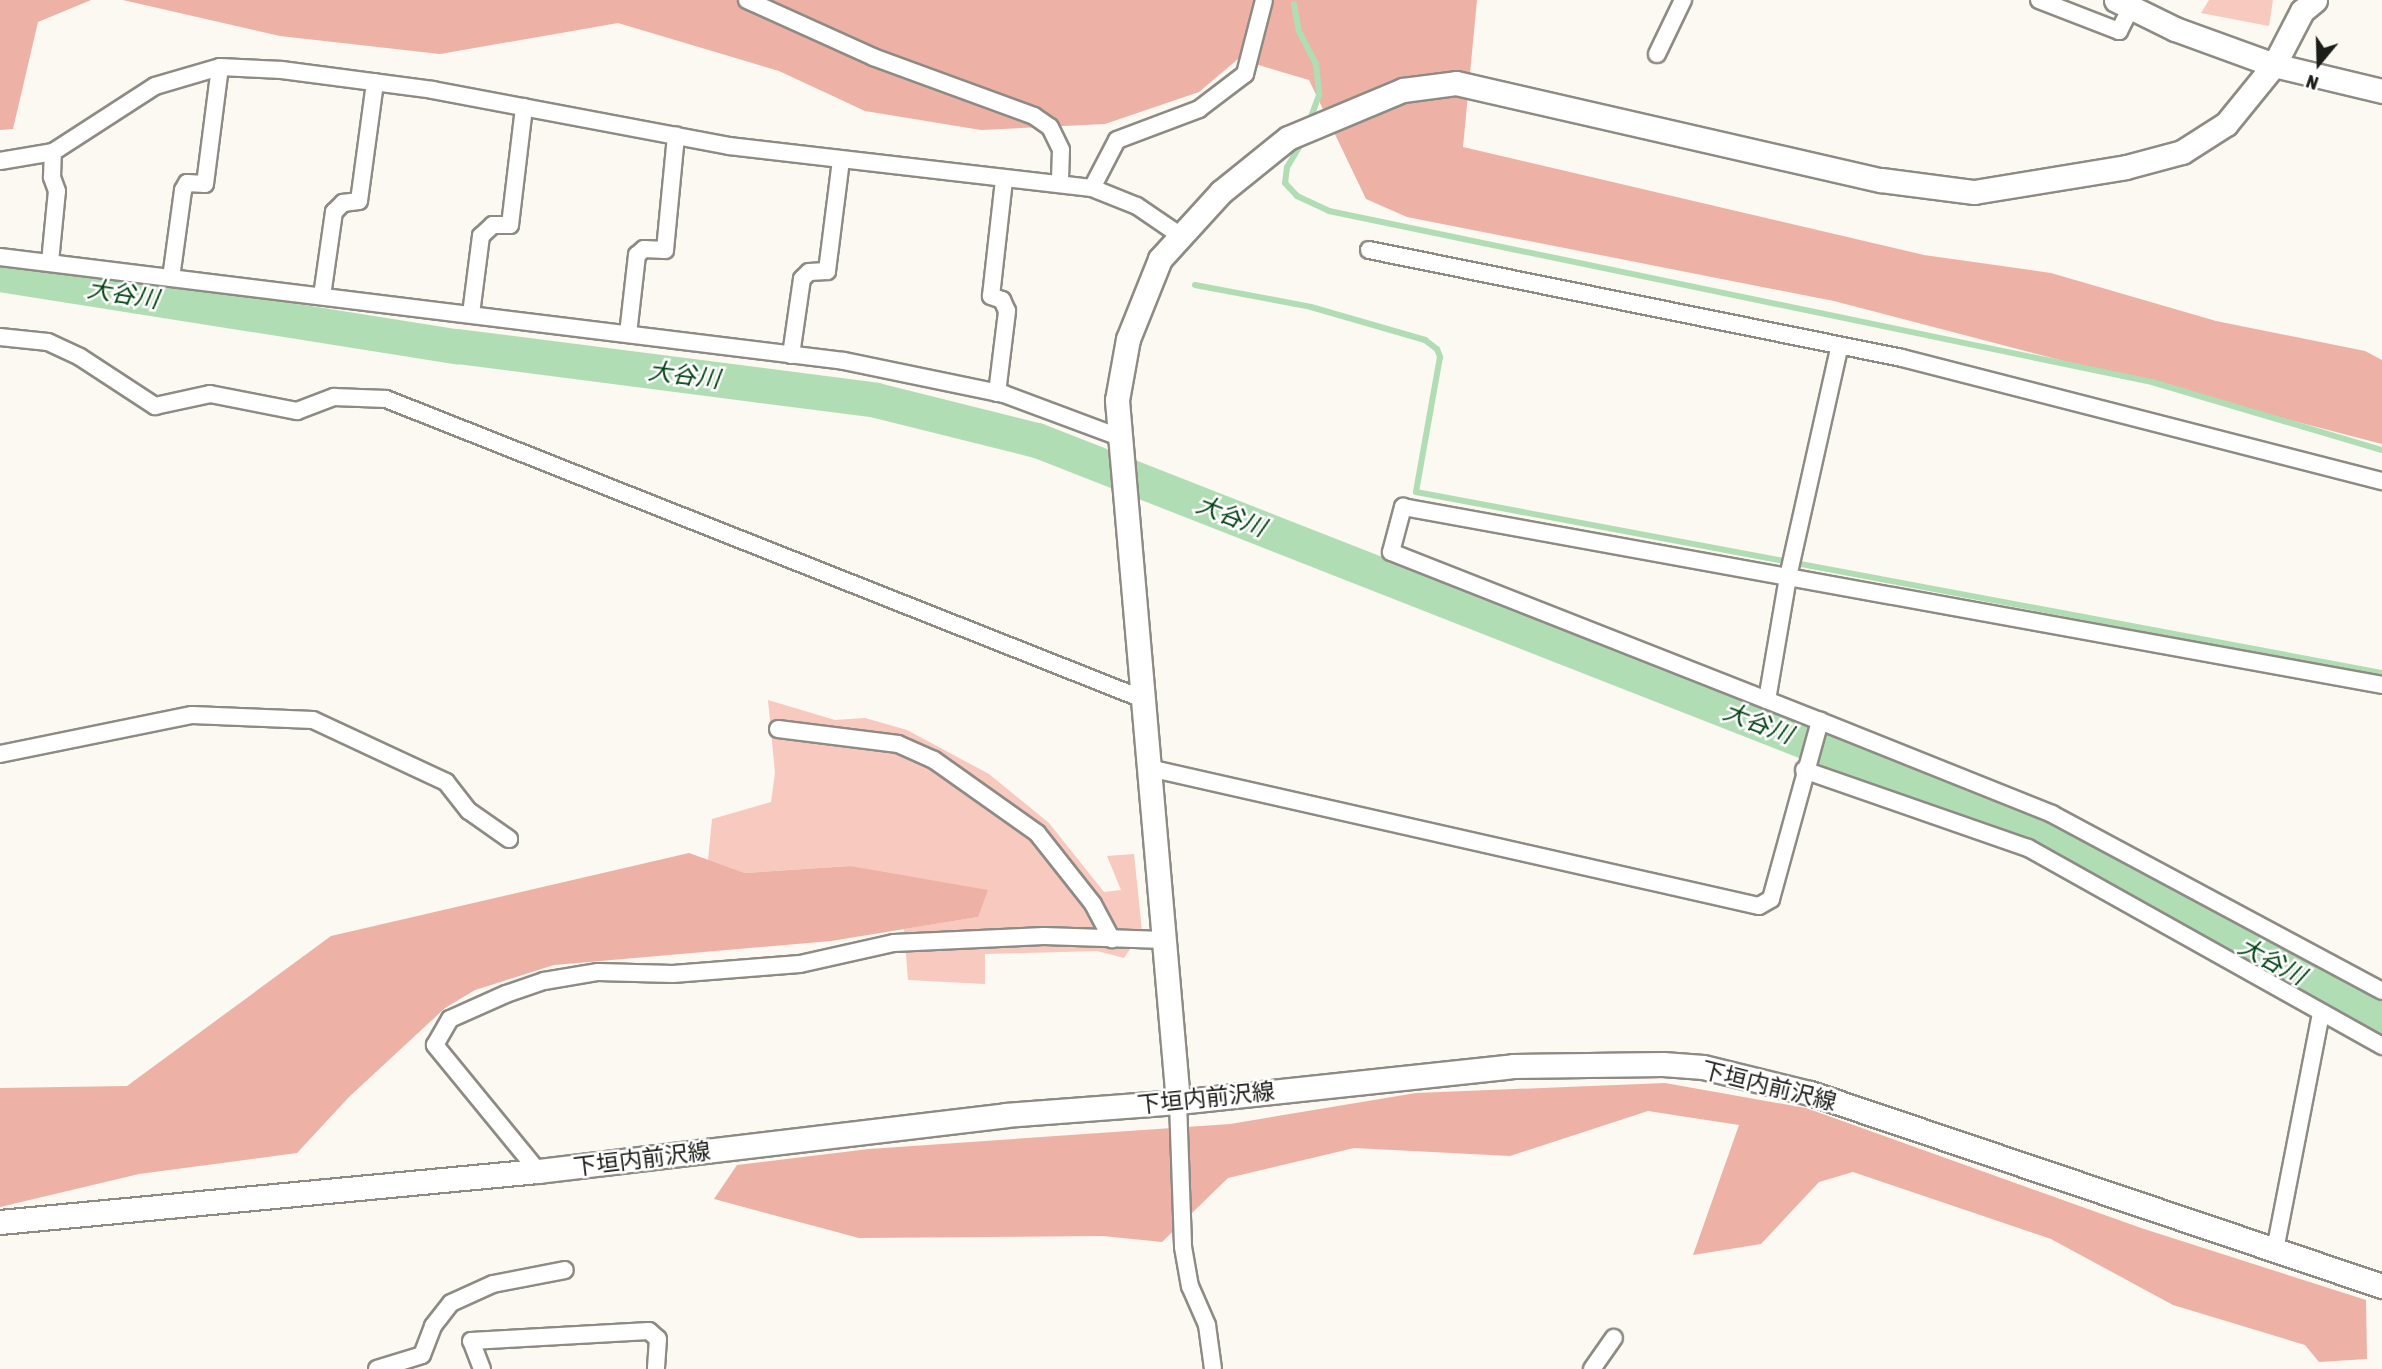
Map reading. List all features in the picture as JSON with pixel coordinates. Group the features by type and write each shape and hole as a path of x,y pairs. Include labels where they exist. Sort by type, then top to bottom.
{"main road":[{"path":"2123,4 2274,65 2382,91"},
{"path":"1178,1102 1116,400 1128,338 1160,259 1221,192 1288,138 1403,90 1456,83 1868,177 1974,192 2126,167 2182,152 2226,124 2274,65 2306,4"},
{"name":"下垣内前沢線","path":"0,1222 538,1171 1005,1115 1178,1102 1513,1066 1592,1062 1703,1067 1810,1093 2382,1286"}],"street":[{"path":"747,0 873,57 1034,116 1050,127 1061,150 1060,184"},
{"path":"1092,188 1117,140 1199,109 1245,74 1264,0"},
{"path":"1657,54 1683,0"},
{"path":"2039,0 2119,32 2123,4"},
{"path":"0,161 53,152 155,86 219,67 282,69 524,107 676,136 1004,181 1092,188 1138,206 1181,236"},
{"path":"171,278 183,190 187,183 205,184 219,67"},
{"path":"322,296 334,212 343,203 359,201 375,82"},
{"path":"471,314 481,236 493,225 510,225 524,107"},
{"path":"628,334 638,255 644,249 665,250 676,136"},
{"path":"50,262 57,191 52,177 53,152"},
{"path":"791,355 802,279 809,272 827,271 841,160"},
{"path":"997,393 1007,311 1002,300 991,296 1004,181"},
{"path":"1368,250 1839,349 1902,358 2382,481"},
{"path":"0,257 791,355 997,393 1119,437"},
{"path":"0,337 48,342 80,357 155,406 210,394 297,411 334,397 386,399 1143,699"},
{"path":"1767,700 1788,577 1839,349"},
{"path":"2382,685 1403,507 1391,552 2052,814 2382,991"},
{"path":"0,754 192,715 313,720 446,782 469,811 509,839"},
{"path":"1149,768 1759,906 1771,899 1804,769 1820,721"},
{"path":"778,729 898,744 934,760 1037,833 1093,904 1112,939"},
{"path":"1804,769 2028,848 2382,1046"},
{"path":"538,1171 435,1045 450,1019 506,994 544,981 598,972 673,974 788,966 894,943 1044,936 1164,940"},
{"path":"2275,1251 2321,1013"},
{"path":"1178,1102 1183,1247 1190,1286 1207,1325 1213,1369"},
{"path":"377,1369 422,1362 433,1326 451,1303 493,1284 565,1270"},
{"path":"482,1369 471,1341 649,1331 658,1339 656,1369"},
{"path":"1591,1369 1614,1338"}],"shaded area":[{"path":"0,0 91,0 38,22 13,129 0,130"},
{"path":"123,0 1477,0 1463,147 1924,255 2051,273 2216,321 2365,351 2382,360 2382,444 1834,301 1407,217 1366,199 1309,80 1238,59 1199,92 1105,124 981,130 865,111 779,71 618,23 440,54 280,36"},
{"path":"2209,0 2273,0 2269,26 2201,13"},
{"path":"768,700 835,720 865,718 907,730 989,774 1049,823 1104,892 1121,890 1107,856 1134,854 1142,931 1124,958 1097,951 985,954 985,984 908,980 904,929 978,917 896,876 850,866 745,873 708,860 712,819 771,802 775,773"},
{"path":"689,853 745,873 850,866 988,890 978,917 831,941 554,965 475,990 445,1008 349,1097 297,1153 139,1174 0,1207 0,1088 127,1086 331,936"},
{"path":"1665,1083 1806,1108 2141,1228 2366,1300 2367,1359 2319,1362 2305,1345 2173,1305 2051,1239 1853,1172 1819,1182 1761,1244 1693,1255 1739,1125 1648,1111 1510,1156 1354,1148 1228,1178 1162,1242 1103,1236 859,1238 714,1199 737,1165 869,1149 1230,1124 1416,1093"}],"waterway":[{"path":"1294,4 1299,31 1316,64 1319,95 1309,122"},
{"path":"1304,139 1287,167 1285,183 1297,196 1329,211 2152,382 2382,450"},
{"name":"大谷川","path":"0,274 457,346 876,400 1037,440 1957,801 2084,859 2382,1020"},
{"path":"1195,285 1311,307 1425,340 1437,349 1440,357 1416,492 2382,673"}]}
